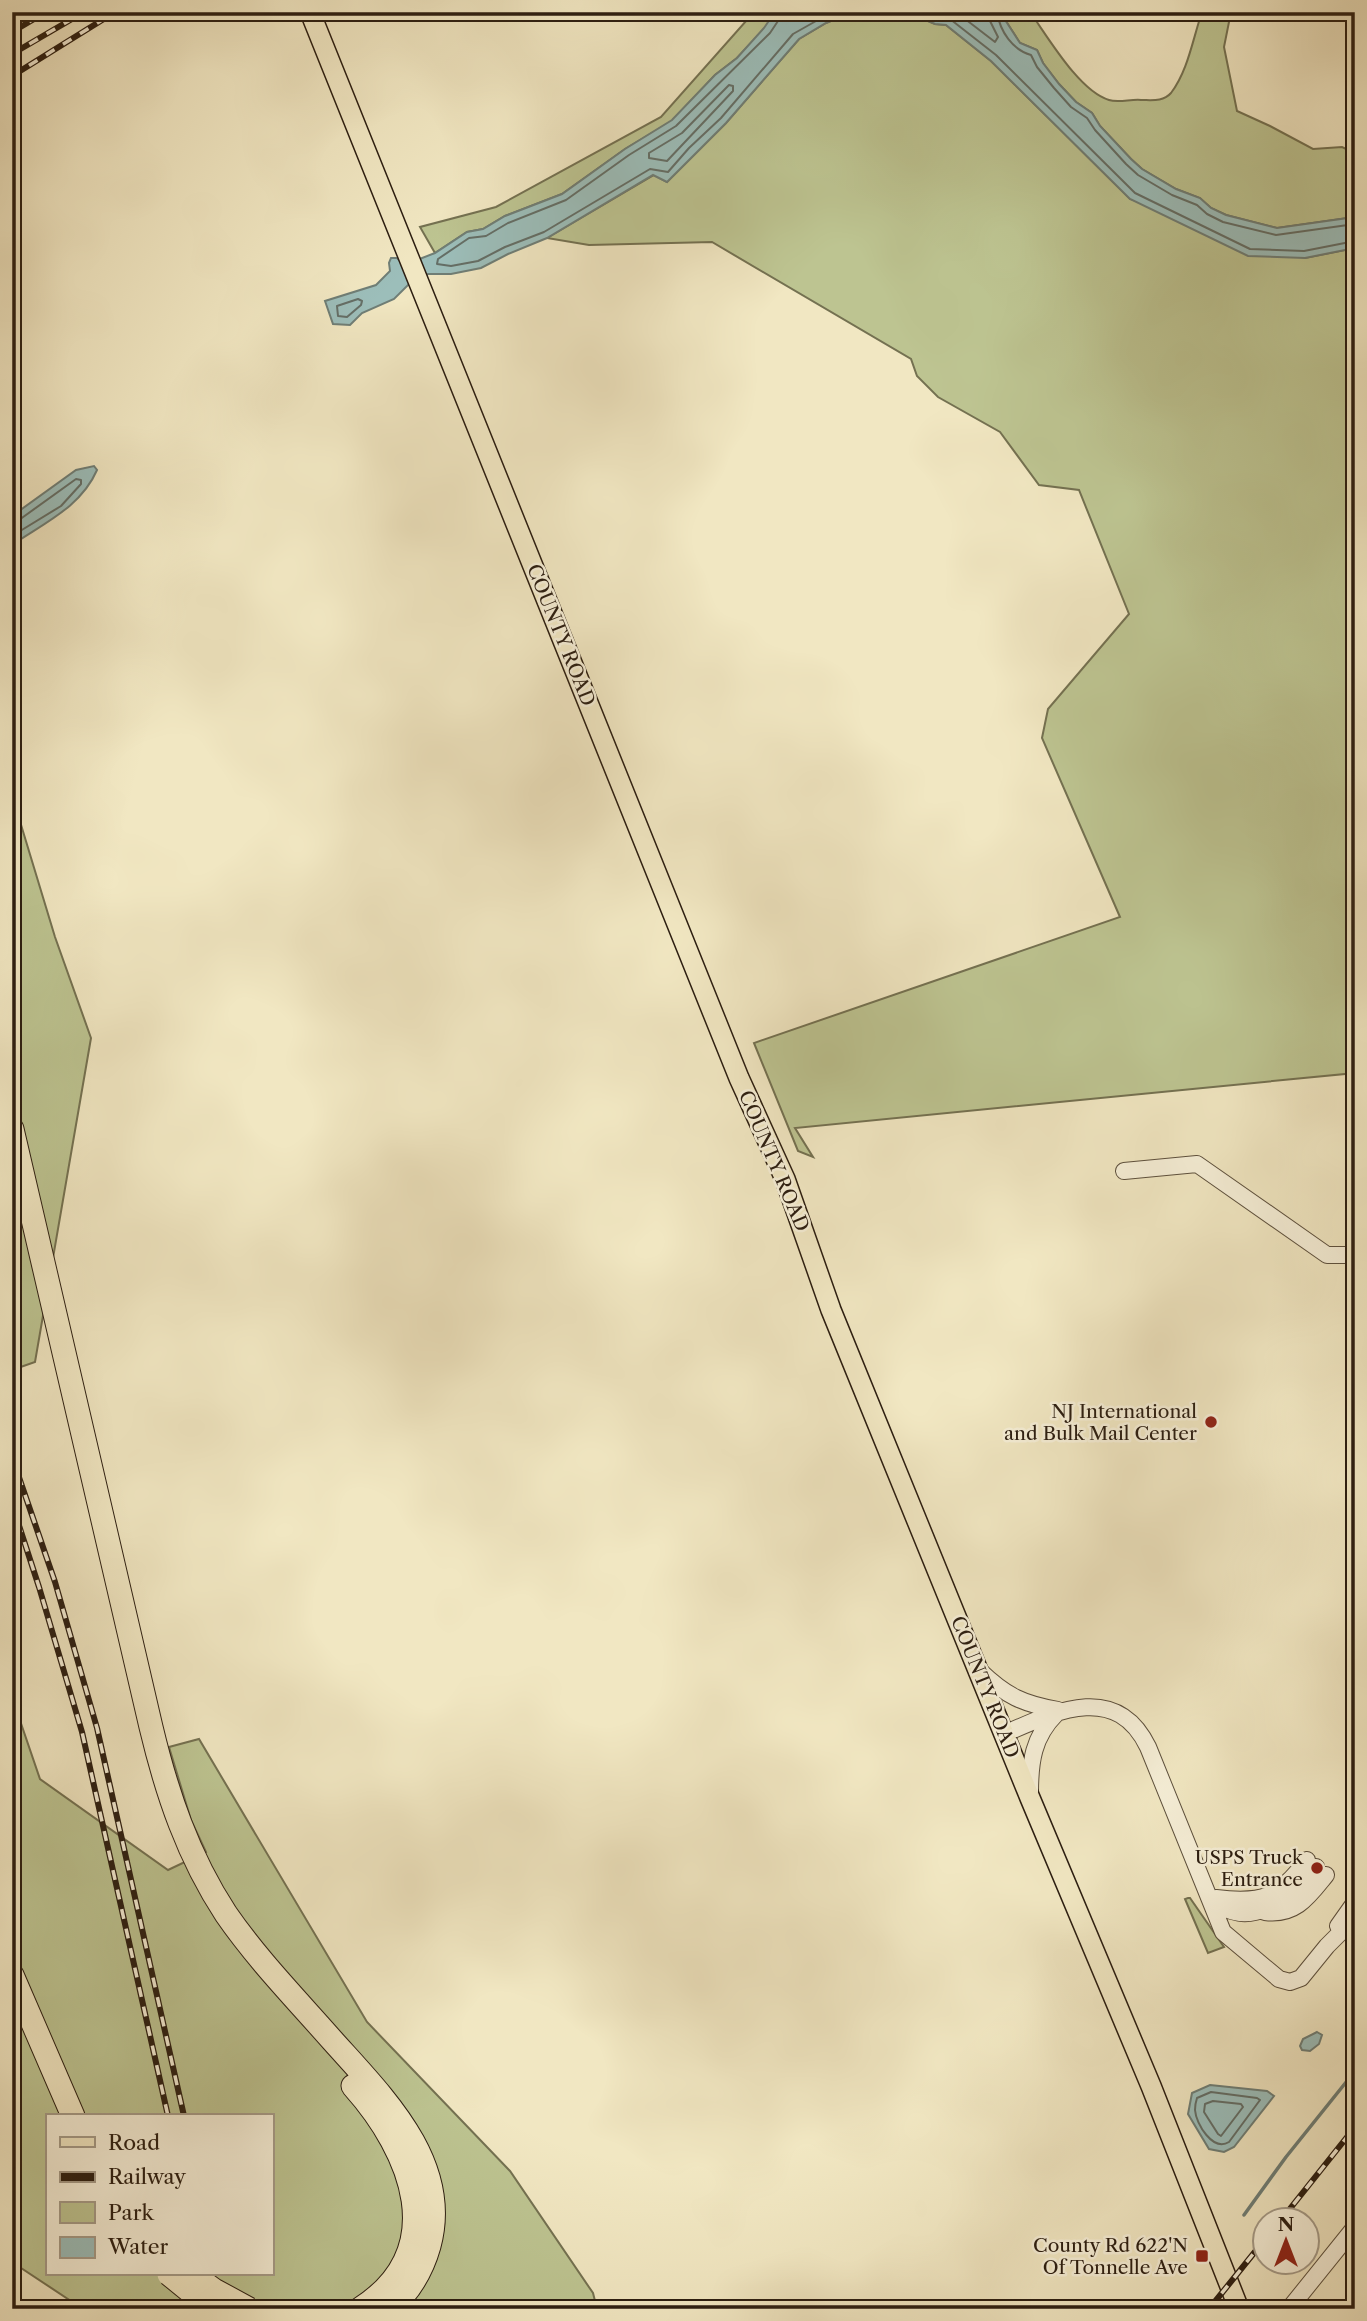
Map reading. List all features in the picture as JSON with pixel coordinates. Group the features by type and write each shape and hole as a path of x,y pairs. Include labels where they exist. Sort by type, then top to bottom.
{"highway":[{"path":"12,1129 180,1847 197,1896 224,1937 369,2104 389,2134 405,2166 412,2188 415,2213 410,2247 394,2278 378,2296 360,2309"},
{"path":"12,1196 154,1799 180,1847 239,1932 386,2100 406,2129 422,2160 433,2206 430,2242 412,2285 390,2309"},
{"path":"12,1975 72,2114"},
{"path":"12,2013 55,2114"},
{"path":"171,2276 212,2309"},
{"path":"195,2276 249,2309"}],"main road":[{"name":"COUNTY ROAD","path":"310,12 738,1078 785,1180 831,1310 1151,2086 1239,2309"}],"street":[{"path":"1124,1171 1197,1164 1327,1255 1355,1255"},
{"path":"978,1669 994,1685 1012,1697 1061,1710"},
{"path":"1004,1734 1061,1710 1078,1707 1098,1707 1119,1715 1140,1732 1223,1932 1279,1979 1294,1982 1301,1978 1355,1902"},
{"path":"1030,1798 1032,1759 1036,1742 1043,1728 1061,1710"},
{"path":"1317,1867 1288,1897 1259,1912 1229,1910 1210,1897 1244,1900 1266,1896 1317,1867"},
{"path":"1326,1946 1355,1918"},
{"path":"1289,2309 1355,2227"}],"green space":[{"path":"754,12 775,12 765,28 737,58 715,75 672,121 625,149 562,194 505,216 483,229 467,232 435,253 420,227 496,207 661,117"},
{"path":"852,12 907,12 935,24 946,25 991,61 1130,199 1305,258 1355,248 1355,1073 795,1128 813,1157 798,1151 754,1043 1120,917 1042,738 1048,709 1129,614 1079,490 1039,485 1000,432 938,397 917,376 911,359 712,242 589,245 547,238 654,175 667,182 726,123 799,39"},
{"path":"1000,12 1030,12 1076,75 1098,95 1116,101 1157,100 1168,96 1186,65 1202,12 1231,12 1224,47 1237,111 1313,149 1342,147 1355,153 1355,217 1277,228 1226,215 1211,208 1200,198 1176,189 1142,169 1131,159 1100,126 1092,113 1076,102 1059,84 1037,50 1020,43"},
{"path":"12,795 55,937 91,1038 35,1362 12,1370"},
{"path":"12,1697 40,1779 168,1870 206,1852 191,1820 169,1747 199,1739 367,2022 510,2171 593,2293 597,2309 83,2309 12,2262"},
{"path":"1190,1898 1224,1947 1208,1953 1185,1899"}],"water":[{"path":"775,12 852,12 799,39 726,123 667,182 653,175 547,238 481,268 451,274 428,274 410,283 394,299 362,313 350,325 333,324 325,301 376,285 390,271 391,258 397,258 404,265 435,253 467,232 483,229 505,216 562,194 625,149 672,120 715,75 737,58"},
{"path":"907,12 1000,12 1020,43 1037,50 1059,84 1076,102 1092,113 1100,126 1142,169 1176,189 1200,198 1211,208 1226,215 1277,228 1355,217 1355,248 1305,258 1248,256 1130,199 991,61 946,25 935,24"},
{"path":"94,466 97,470 90,483 72,504 12,545 12,516 76,470"},
{"path":"1317,2032 1322,2035 1319,2044 1310,2051 1302,2050 1300,2046 1303,2039"},
{"path":"1210,2085 1267,2091 1274,2096 1234,2147 1224,2152 1209,2149 1188,2114 1192,2093"}],"waterway":[{"path":"1244,2215 1286,2157 1355,2071"}],"railway":[{"path":"12,32 46,12"},
{"path":"12,54 84,12"},
{"path":"12,76 115,12"},
{"path":"12,1457 55,1582 97,1728 184,2114"},
{"path":"12,1504 82,1732 168,2114"},
{"path":"1292,2206 1355,2127"},
{"path":"1209,2309 1252,2255"},
{"path":"195,2276 203,2309"},
{"path":"209,2276 217,2309"}],"place":[{"name":"NJ International and Bulk Mail Center","path":"1211,1422"},
{"name":"USPS Truck Entrance","path":"1317,1868"},
{"name":"County Rd 622'N Of Tonnelle Ave","path":"1202,2256"}]}
